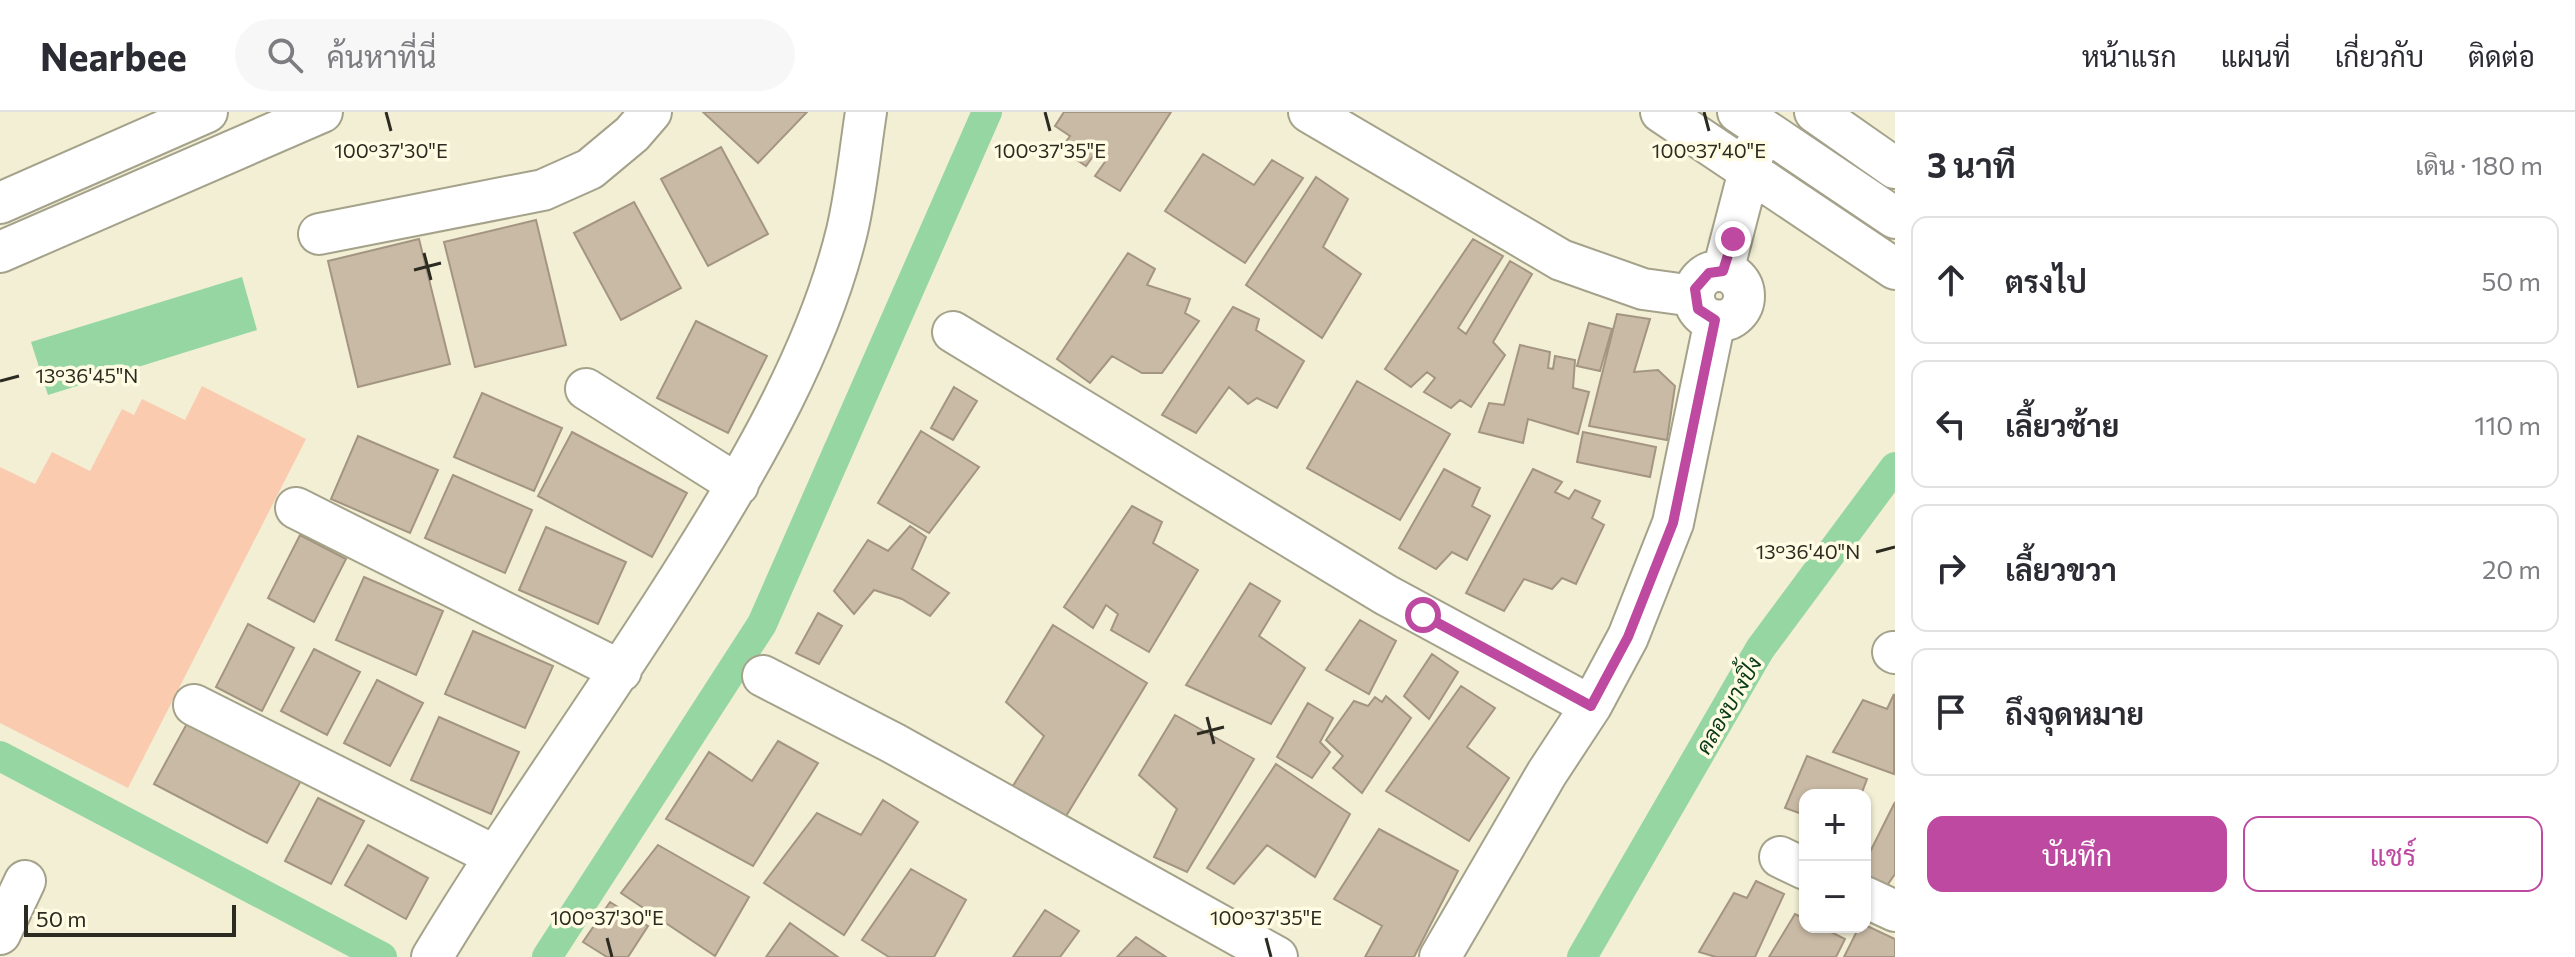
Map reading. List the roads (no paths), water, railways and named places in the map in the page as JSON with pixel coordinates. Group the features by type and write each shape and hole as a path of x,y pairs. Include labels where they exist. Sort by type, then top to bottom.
{"street":[{"path":"0,203 207,112"},
{"path":"0,252 322,112"},
{"path":"319,234 543,190 590,169 632,134 651,112"},
{"path":"434,954 493,855 621,671 738,485 804,356 847,232 866,112"},
{"path":"1309,112 1561,260 1643,289 1711,295"},
{"path":"1661,112 1895,269"},
{"path":"1815,112 1895,168"},
{"path":"1440,957 1547,773 1591,706 1628,637 1673,523 1711,295 1733,239 1746,171 1750,120 1895,218"},
{"path":"953,332 1386,595 1591,706"},
{"path":"586,389 738,485"},
{"path":"296,508 621,671"},
{"path":"763,676 893,743 1277,957"},
{"path":"194,705 493,855"},
{"path":"0,934 25,881"},
{"path":"1871,900 1895,911"}],"waterway":[{"path":"547,957 762,624 987,112"},
{"name":"คลองบางปิ้ง","path":"1582,957 1760,649 1895,467"},
{"path":"0,756 382,957"}]}
